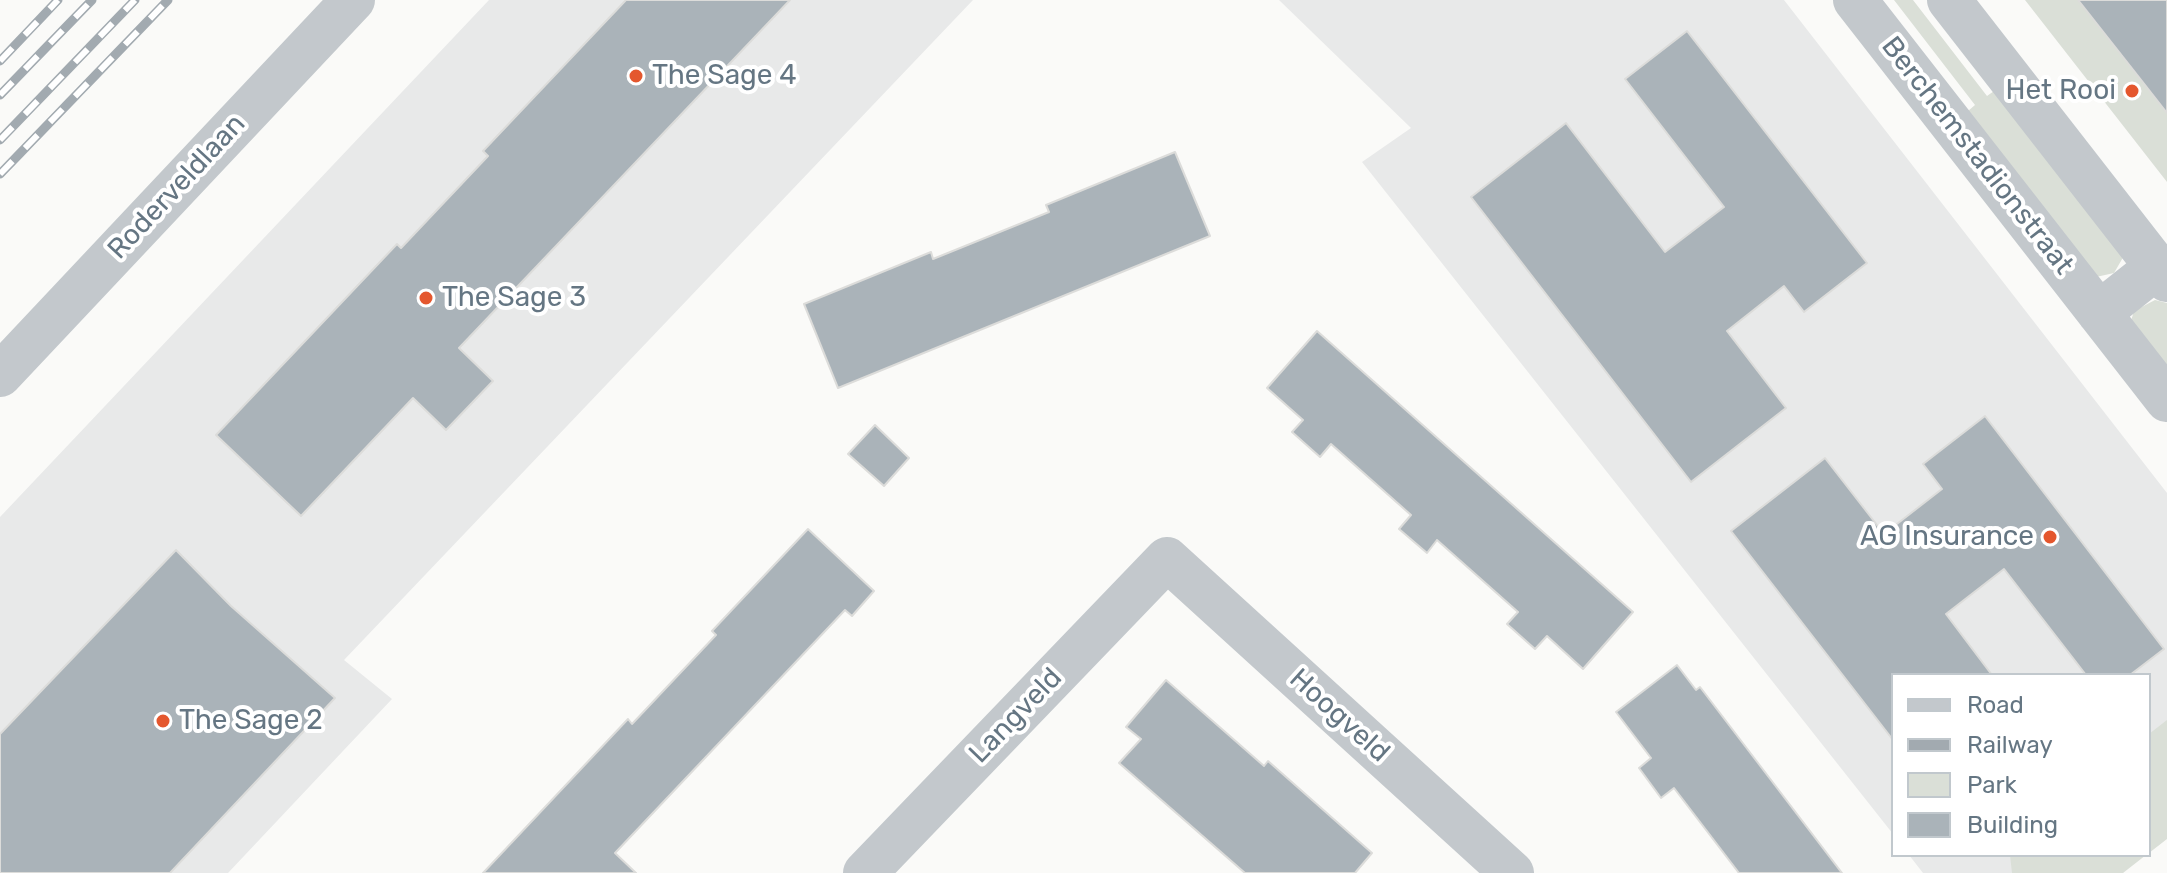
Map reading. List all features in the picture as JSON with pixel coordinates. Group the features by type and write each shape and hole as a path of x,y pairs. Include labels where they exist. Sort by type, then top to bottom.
{"street":[{"name":"Roderveldlaan","path":"0,375 353,0"},
{"name":"Berchemstadionstraat","path":"1855,0 2167,400"},
{"path":"1949,0 2162,273 2099,313"},
{"name":"Langveld","path":"865,873 1167,559"},
{"name":"Hoogveld","path":"1167,559 1512,873"}],"shaded area":[{"path":"489,0 973,0 344,660 392,699 228,873 0,873 0,517"},
{"path":"1279,0 1784,0 2167,493 2167,818 2151,830 2151,673 1891,673 1891,831 1362,162 1411,128"},
{"path":"1911,857 2116,857 2096,873 1923,873"}],"green space":[{"path":"1894,0 1913,0 1987,96 2001,86 2125,254 2114,273 2096,277 1961,117 1975,105"},
{"name":"Het Rooi","path":"2025,0 2167,0 2167,182"},
{"path":"2155,300 2167,303 2167,381 2130,324 2134,311"},
{"path":"2167,720 2167,839 2151,851 2151,732"},
{"path":"2010,857 2143,857 2123,873 2012,873"}],"building":[{"name":"The Sage 3","path":"626,0 790,0 459,348 493,381 446,430 413,398 301,516 216,435 397,244 401,248 488,156 483,151"},
{"path":"2078,0 2167,0 2167,113 2138,76"},
{"path":"1687,31 1867,263 1804,312 1784,286 1727,331 1786,408 1691,482 1471,197 1566,123 1665,252 1724,207 1625,79"},
{"path":"1175,152 1210,236 838,388 804,304 931,252 933,259 1049,212 1046,205"},
{"path":"1317,331 1633,612 1583,669 1547,636 1535,649 1507,624 1518,612 1437,540 1427,553 1399,529 1411,515 1331,444 1320,457 1292,432 1303,420 1267,388"},
{"path":"1985,416 2164,649 2133,673 2084,673 2004,569 1946,614 1990,673 1891,673 1891,737 1731,531 1825,458 1884,534 1942,489 1923,464"},
{"path":"875,425 909,458 884,486 848,454"},
{"path":"808,529 874,591 852,616 845,610 615,853 636,873 483,873 628,719 632,724 716,635 712,631"},
{"name":"The Sage 2","path":"176,550 231,606 335,698 170,873 0,873 0,734"},
{"path":"1677,665 1696,690 1700,687 1842,873 1739,873 1674,788 1661,798 1639,768 1651,758 1616,712"},
{"path":"1166,680 1264,766 1268,761 1372,853 1355,873 1245,873 1119,763 1141,739 1126,727"}],"railway":[{"path":"0,61 58,0"},
{"path":"0,95 92,0"},
{"path":"0,140 135,0"},
{"path":"0,174 168,0"}],"place":[{"name":"The Sage 4","path":"636,76"},
{"name":"Het Rooi","path":"2132,91"},
{"name":"The Sage 3","path":"426,298"},
{"name":"AG Insurance","path":"2050,537"},
{"name":"The Sage 2","path":"163,721"}]}
